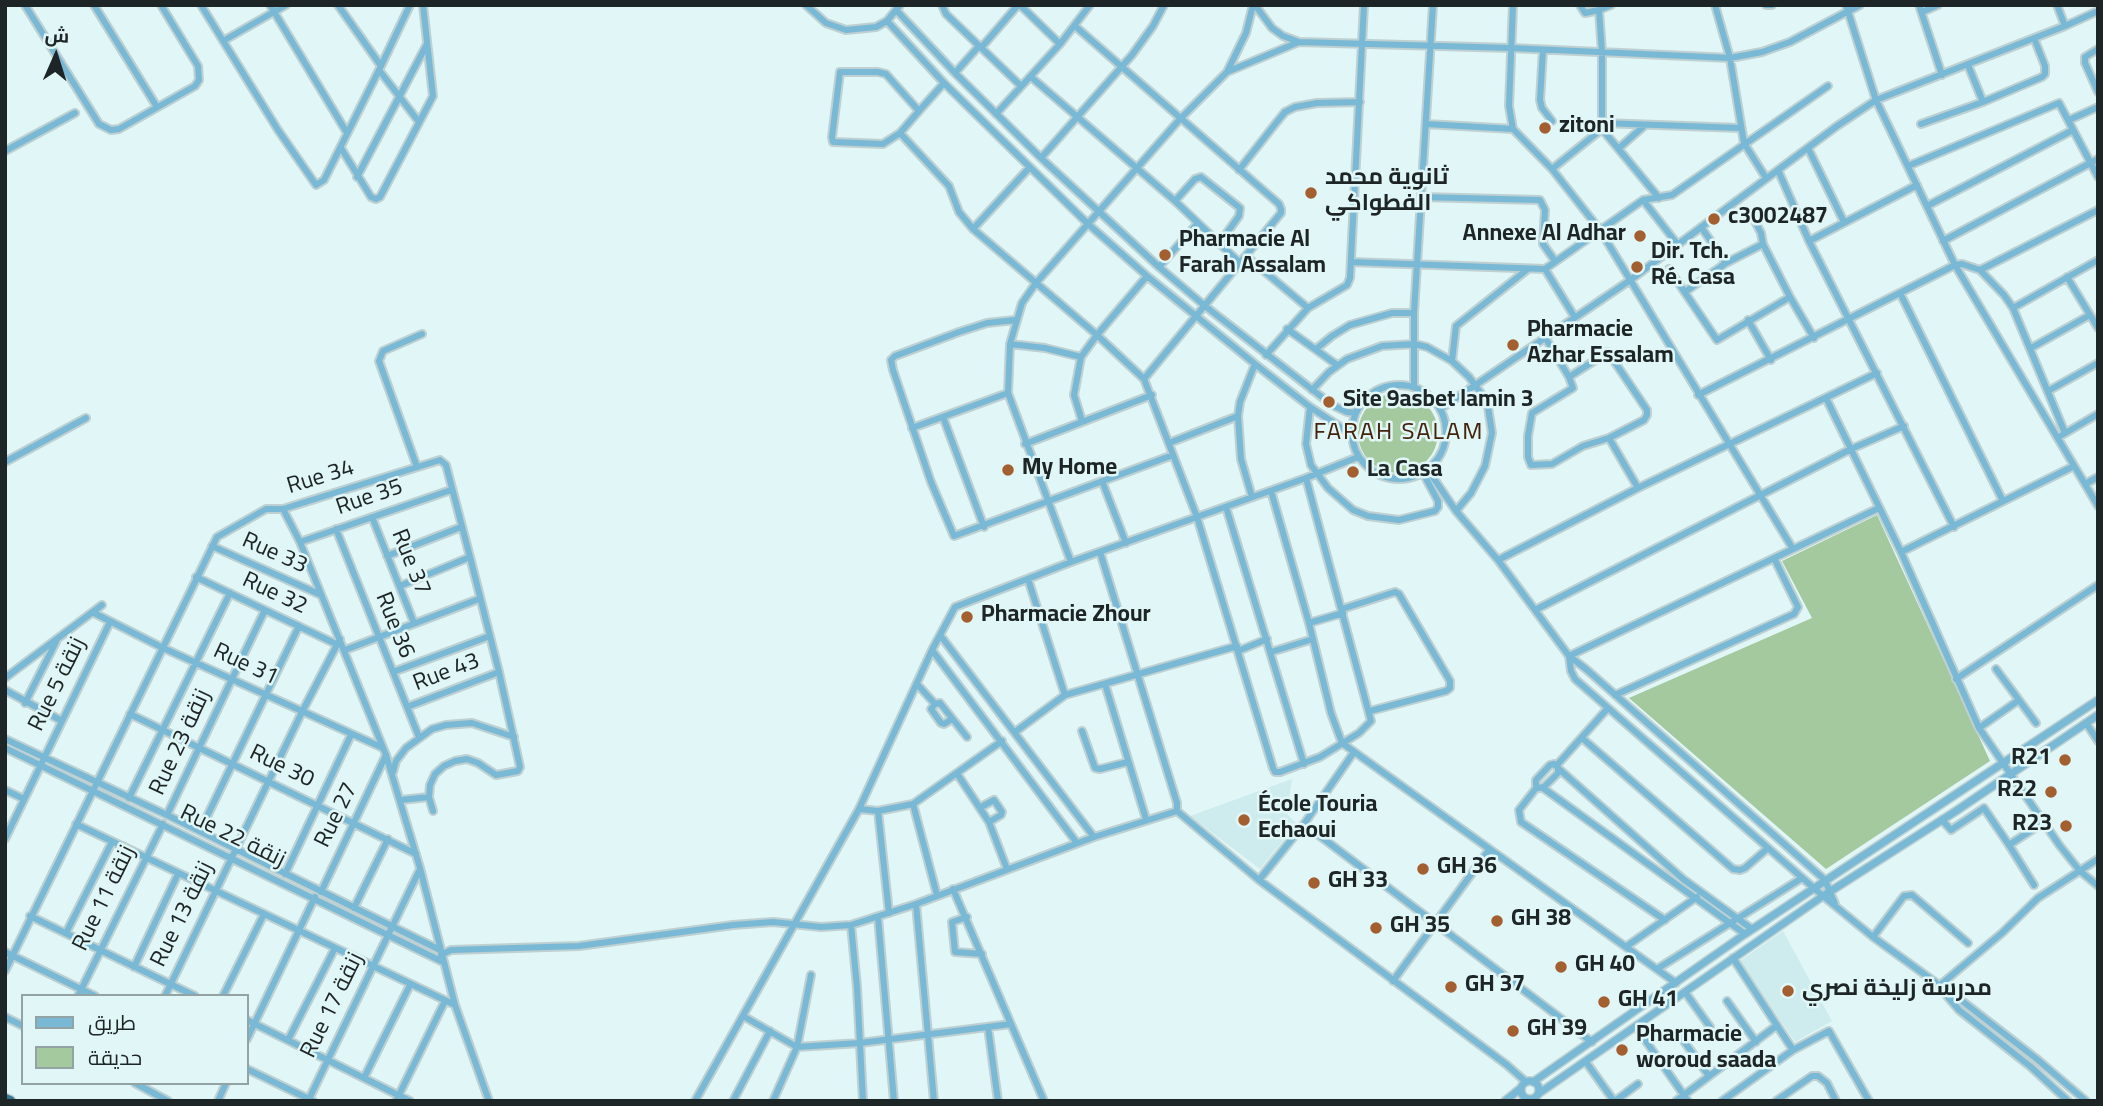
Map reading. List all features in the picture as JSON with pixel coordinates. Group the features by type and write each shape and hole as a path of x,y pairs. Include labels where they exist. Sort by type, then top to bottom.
{"street":[{"path":"24,5 102,126 111,130 119,129 195,86 200,73 198,66 161,5"},
{"path":"94,5 157,107"},
{"path":"201,5 316,185 324,180 341,148 410,5"},
{"path":"223,41 272,9 286,5"},
{"path":"338,5 419,122"},
{"path":"341,148 371,197 376,199 383,195 433,96 423,5"},
{"path":"806,5 825,23 846,30 876,27 887,21 898,8 955,74 1159,267 1312,390 1339,409 1356,413"},
{"path":"942,5 946,14 1021,86"},
{"path":"955,74 1019,5 1060,44"},
{"path":"996,114 1060,44 1090,5"},
{"path":"1041,158 1122,66 1153,26 1164,5"},
{"path":"1254,5 1272,28 1299,42 1730,58 1762,52 1790,42 1860,5"},
{"path":"1071,562 1008,393 1010,344 1015,320 1022,303 1036,283 1180,119 1227,72 1246,33 1254,5"},
{"path":"1266,355 1308,308 1347,285 1351,262 1364,5"},
{"path":"1414,387 1414,313 1433,5"},
{"path":"1513,5 1508,106 1513,129 1552,169 1600,230 1793,549"},
{"path":"1580,5 1586,13 1612,5"},
{"path":"1715,5 1730,58 1744,143 1766,178"},
{"path":"1766,5 1772,5"},
{"path":"1938,5 1921,8 1942,75"},
{"path":"2057,5 2065,26"},
{"path":"272,9 347,133"},
{"path":"1848,9 1876,100 1955,265 2098,506"},
{"path":"1599,10 1602,126 1659,198"},
{"path":"1440,409 1629,281 1766,178 1876,100 2098,11"},
{"path":"887,21 944,83 1088,224 1255,364 1310,407 1351,434"},
{"path":"1075,26 1279,204 1281,209 1281,213 1144,379"},
{"path":"1921,124 1983,102 2045,74 2045,66 2034,38"},
{"path":"1227,72 1299,42"},
{"path":"357,177 427,44"},
{"path":"2098,49 2085,57 2085,63 2098,92"},
{"path":"1543,50 1540,100 1542,108 1552,121"},
{"path":"1968,65 1983,102"},
{"path":"919,111 886,74 840,72 833,142 876,146 888,142 900,133 944,83"},
{"path":"1031,76 1175,201 1240,263"},
{"path":"1351,262 1545,269 1643,200 1671,195 1828,86"},
{"path":"1239,170 1280,118 1295,107 1317,103 1360,102"},
{"path":"1908,166 2059,103 2098,177"},
{"path":"2069,120 2098,107"},
{"path":"5,151 75,113"},
{"path":"1426,124 1513,129"},
{"path":"1552,169 1602,126 1740,128"},
{"path":"1619,148 1645,126"},
{"path":"1927,206 2073,130"},
{"path":"900,133 949,186 959,212 973,229 1144,379 1197,517 1275,772 1304,764 1342,743 1368,726 1371,721 1306,478"},
{"path":"1808,148 1844,222"},
{"path":"1943,241 2098,159"},
{"path":"973,229 1030,167"},
{"path":"1778,170 1809,241 1954,527"},
{"path":"1175,201 1195,179 1201,177 1240,208 1239,216 1219,244"},
{"path":"1809,241 1917,185"},
{"path":"1421,197 1540,200 1545,210 1543,244 1555,261"},
{"path":"1643,200 1678,245"},
{"path":"1980,270 2098,210"},
{"path":"1752,215 1762,233 1763,244 1814,338"},
{"path":"1159,267 1197,224"},
{"path":"1702,227 1726,263"},
{"path":"1685,292 1726,263 1763,244"},
{"path":"1246,256 1308,308"},
{"path":"2012,308 2098,260"},
{"path":"1698,395 1955,265 1971,265 1980,270 2004,295 2012,308 2065,433"},
{"path":"1452,361 1456,326 1529,268"},
{"path":"1545,269 1574,316"},
{"path":"1669,269 1717,340 1790,297"},
{"path":"1082,421 1074,395 1082,357 1147,276"},
{"path":"2067,277 2098,328"},
{"path":"1900,293 2003,501"},
{"path":"1316,349 1332,335 1350,326 1392,313 1414,313"},
{"path":"2031,348 2090,315"},
{"path":"1015,320 978,326 895,356 891,360 912,428 951,534 957,537 1173,454"},
{"path":"1748,320 1771,360"},
{"path":"1287,329 1337,365"},
{"path":"417,467 379,360 383,351 422,334"},
{"path":"1546,339 1569,377 1572,389 1532,413 1528,436 1530,464 1552,464 1583,446 1609,438 1644,420 1647,415 1647,410 1610,354 1606,353 1569,377"},
{"path":"1010,344 1045,348 1082,357"},
{"path":"1312,390 1337,365 1371,348 1415,344 1427,347 1452,361 1477,386 1488,407 1492,433 1485,466 1471,493 1456,511"},
{"path":"2048,391 2098,363"},
{"path":"1252,497 1241,459 1238,416 1240,402 1255,364"},
{"path":"1498,560 1638,488 1877,373"},
{"path":"1394,386 1414,387 1433,400 1440,409 1445,422 1444,449 1426,472 1399,480 1387,478 1376,474 1358,457 1351,434 1356,413 1361,404 1376,391 1394,386"},
{"path":"912,428 1008,393"},
{"path":"1025,444 1152,396"},
{"path":"1826,398 1901,552 1979,728 2080,871 2098,886"},
{"path":"1310,407 1306,444 1308,456 1316,474 1353,510 1368,516 1399,520 1427,515 1438,507 1426,472"},
{"path":"2057,437 2098,414"},
{"path":"1169,443 1238,416"},
{"path":"943,417 984,527"},
{"path":"5,463 86,418"},
{"path":"1535,610 1851,449 1904,426"},
{"path":"1609,438 1638,488"},
{"path":"695,1101 859,809 932,650 955,607 1358,457"},
{"name":"Rue 34","path":"212,547 217,537 266,509 283,509 440,460 446,465 451,490"},
{"path":"1901,552 2074,466"},
{"path":"1426,472 1498,560 1569,656 1825,880 1835,906"},
{"path":"2085,484 2098,477"},
{"path":"1102,481 1126,543"},
{"path":"433,811 429,797 430,785 435,774 444,766 467,760 478,763 496,775 518,771 520,765 490,636 451,490"},
{"name":"Rue 35","path":"300,542 451,490"},
{"path":"1271,491 1309,622 1331,713 1342,743 1676,983"},
{"path":"1226,507 1304,764"},
{"path":"1569,656 1879,508"},
{"path":"283,509 300,542 385,752 420,868 455,1005 489,1101"},
{"name":"Rue 37","path":"372,517 414,623"},
{"path":"387,556 461,527"},
{"name":"Rue 36","path":"335,529 419,737"},
{"path":"5,971 212,547"},
{"name":"Rue 33","path":"212,547 321,594"},
{"path":"1100,552 1177,803 1177,811 1259,880 1513,1069 1527,1084 1538,1086 1536,1098"},
{"path":"400,586 470,557"},
{"path":"1615,695 1794,614 1798,607 1774,558"},
{"name":"Rue 32","path":"197,578 299,626 338,641"},
{"path":"1028,579 1065,695"},
{"path":"1956,679 2098,584"},
{"path":"1309,622 1395,592 1399,594 1450,681 1450,688 1370,711"},
{"path":"130,798 230,593"},
{"path":"345,650 480,599"},
{"path":"5,678 102,606"},
{"name":"Rue 23 زنقة","path":"167,815 265,610"},
{"name":"Rue 31","path":"94,612 161,647 385,752"},
{"name":"Rue 5 زنقة","path":"5,839 110,622"},
{"path":"200,831 299,626"},
{"path":"940,635 1094,837"},
{"path":"393,672 490,636"},
{"path":"1016,732 1065,695 1267,639"},
{"path":"1271,652 1313,639"},
{"path":"25,703 57,641"},
{"name":"Rue 13 زنقة","path":"166,994 338,641"},
{"path":"932,650 1077,843"},
{"path":"1569,656 1571,671 1576,679 1608,708 1823,896 1939,986 1951,1003 2031,1067 2068,1101"},
{"path":"1996,668 2035,723"},
{"name":"Rue 43","path":"407,707 499,672"},
{"path":"917,684 935,704 931,709 941,723 952,719 967,737"},
{"path":"1105,684 1146,819"},
{"path":"5,690 62,721"},
{"path":"1979,728 2019,700"},
{"path":"1505,1101 1749,931 2098,700"},
{"path":"1608,708 1558,767 1558,774 1519,810 1521,821 1665,920"},
{"name":"Rue 30","path":"130,715 416,854"},
{"path":"1527,1084 1524,1097 1536,1098 1823,896 2098,715"},
{"path":"392,774 396,761 419,737 432,729 460,723 487,727 514,737"},
{"path":"2086,723 2098,741"},
{"path":"1082,731 1095,768 1128,762"},
{"path":"285,874 351,735"},
{"path":"1582,738 1733,869 1745,868 1768,848"},
{"name":"Rue 22 زنقة","path":"5,740 92,790 315,897 387,935 442,956"},
{"path":"859,809 878,811 913,804 958,775 1002,741"},
{"name":"Rue 22 زنقة","path":"5,748 96,783 167,815 391,926 442,956"},
{"name":"Rue 27","path":"321,892 385,752"},
{"path":"1259,880 1304,824 1354,752"},
{"path":"1749,931 1729,923 1698,896 1558,767 1550,765 1536,780 1540,788 1618,843 1698,896 1737,917 1749,931"},
{"path":"958,775 989,822 1007,869"},
{"path":"5,790 24,799"},
{"path":"401,800 429,797"},
{"path":"1976,797 2034,885"},
{"path":"981,807 994,800 1002,812 989,822"},
{"path":"913,804 937,895"},
{"path":"1942,820 1951,830 1984,808"},
{"path":"878,811 889,913"},
{"path":"442,956 451,950 579,946 733,925 773,922 821,927 851,925 916,904 1094,837 1177,811"},
{"path":"2009,845 2044,822"},
{"path":"75,824 455,1005"},
{"name":"Rue 11 زنقة","path":"79,992 163,824"},
{"path":"1304,824 1592,1042"},
{"path":"1618,843 1621,834 1628,831"},
{"path":"354,908 388,839"},
{"path":"1629,850 1636,849 1639,840"},
{"path":"66,933 112,842"},
{"path":"1393,981 1489,850"},
{"path":"1939,986 2002,933 2038,898 2098,859"},
{"name":"Rue 17 زنقة","path":"310,1100 327,1059 420,868"},
{"path":"134,967 178,874"},
{"path":"1657,970 1802,877"},
{"path":"953,889 1044,1101"},
{"path":"1873,937 1904,896 1912,895 1968,943"},
{"path":"1627,946 1698,896"},
{"path":"248,1037 315,897"},
{"path":"916,904 934,1101"},
{"path":"224,994 264,914"},
{"path":"30,916 191,994"},
{"path":"878,917 894,1101"},
{"path":"967,917 952,922 955,952 982,954"},
{"path":"851,925 863,1101"},
{"path":"288,1040 335,948"},
{"path":"5,951 79,992"},
{"path":"1733,958 1793,1050"},
{"path":"773,1101 797,1047 811,975"},
{"path":"364,1078 410,985"},
{"path":"1685,992 1710,1027"},
{"path":"1947,994 1957,998 2038,1060 2086,1101"},
{"path":"397,1098 445,1001"},
{"path":"1727,1001 1756,1042"},
{"path":"743,1016 797,1047 889,1040 1011,1024"},
{"path":"5,1017 21,1025"},
{"path":"248,1021 364,1078 397,1098 410,1101"},
{"path":"1676,1101 1686,1098 1709,1076 1776,1026"},
{"path":"988,1027 998,1101"},
{"path":"1636,1027 1686,1098"},
{"path":"733,1101 770,1031"},
{"path":"1722,1101 1793,1050 1829,1031 1869,1101"},
{"path":"1678,1033 1709,1076"},
{"path":"1586,1062 1615,1101 1638,1084"},
{"path":"248,1069 310,1100"},
{"path":"1776,1101 1812,1076 1818,1076 1827,1083 1836,1101"},
{"path":"139,1085 168,1101"},
{"path":"218,1101 225,1085"}],"shaded area":[{"name":"École Touria Echaoui","path":"1292,779 1287,814 1297,824 1260,869 1190,816"},
{"name":"مدرسة زليخة نصري","path":"1783,931 1832,1021 1795,1042 1740,961"}],"green space":[{"path":"1398,393 1413,396 1426,405 1435,418 1438,433 1435,448 1426,461 1413,470 1398,473 1383,470 1370,461 1361,448 1358,433 1361,418 1370,405 1383,396"},
{"path":"1877,515 1990,761 1826,869 1629,698 1812,618 1782,561"}],"place":[{"name":"zitoni","path":"1545,128"},
{"name":"ثانوية محمد الفطواكي","path":"1311,193"},
{"name":"c3002487","path":"1714,219"},
{"name":"Annexe Al Adhar","path":"1640,236"},
{"name":"Pharmacie Al Farah Assalam","path":"1165,255"},
{"name":"Dir. Tch. Ré. Casa","path":"1637,267"},
{"name":"Pharmacie Azhar Essalam","path":"1513,345"},
{"name":"Site 9asbet lamin 3","path":"1329,402"},
{"name":"My Home","path":"1008,470"},
{"name":"La Casa","path":"1353,472"},
{"name":"Pharmacie Zhour","path":"967,617"},
{"name":"R21","path":"2065,760"},
{"name":"R22","path":"2051,792"},
{"name":"École Touria Echaoui","path":"1244,820"},
{"name":"R23","path":"2066,826"},
{"name":"GH 36","path":"1423,869"},
{"name":"GH 33","path":"1314,883"},
{"name":"GH 38","path":"1497,921"},
{"name":"GH 35","path":"1376,928"},
{"name":"GH 40","path":"1561,967"},
{"name":"GH 37","path":"1451,987"},
{"name":"مدرسة زليخة نصري","path":"1788,991"},
{"name":"GH 41","path":"1604,1002"},
{"name":"GH 39","path":"1513,1031"},
{"name":"Pharmacie woroud saada","path":"1622,1050"}],"district":[{"name":"FARAH SALAM","path":"1399,434"}]}
